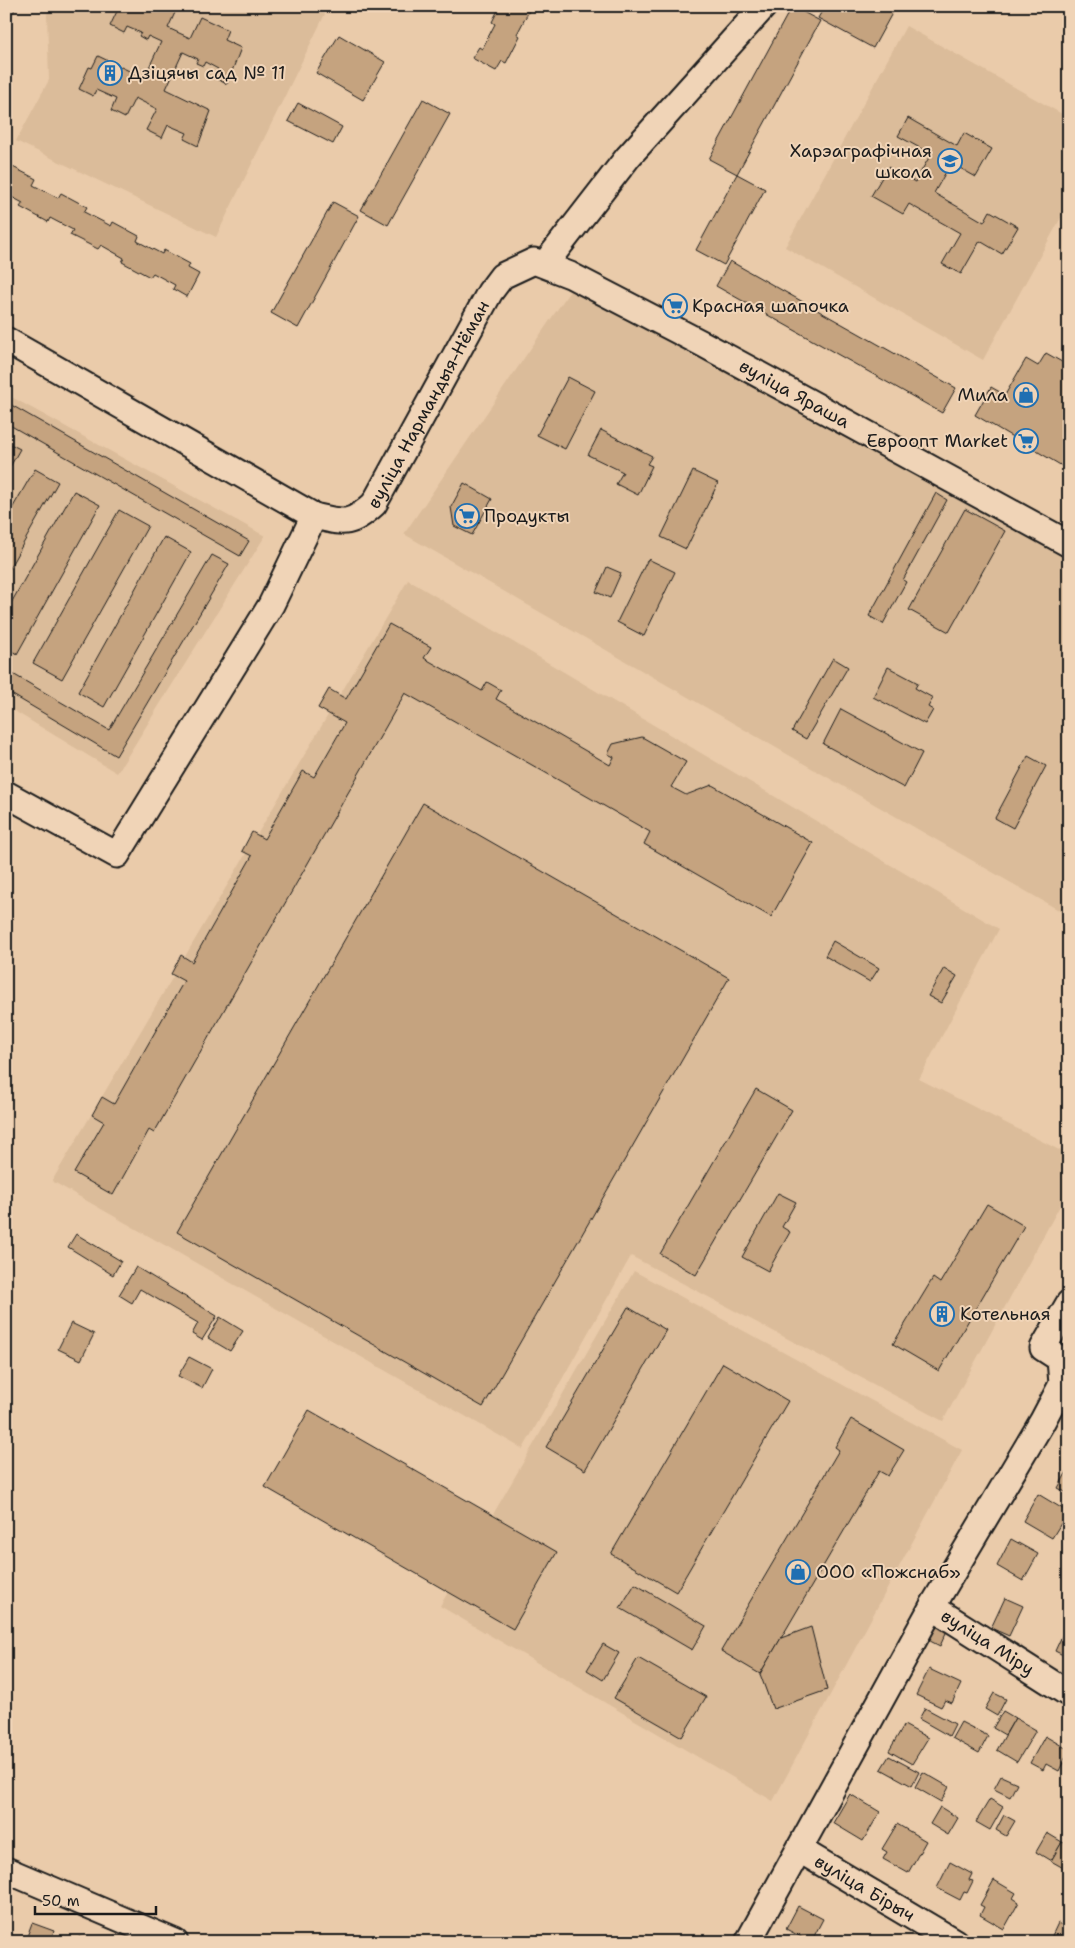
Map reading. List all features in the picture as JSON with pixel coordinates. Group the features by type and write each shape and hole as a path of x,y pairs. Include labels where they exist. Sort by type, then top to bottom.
{"street":[{"path":"544,264 628,157 764,6"},
{"name":"вуліца Нармандыя-Нёман","path":"6,340 314,516 343,523 361,516 374,504 490,292 502,276 534,261 544,264"},
{"name":"вуліца Яраша","path":"544,264 703,344 1069,544"},
{"path":"6,794 117,855 271,604 314,516"},
{"path":"748,1942 932,1607 1042,1422 1062,1384 1060,1358 1043,1348 1060,1339 1069,1303"},
{"name":"вуліца Міру","path":"932,1607 1069,1694"},
{"name":"вуліца Бірыч","path":"800,1850 955,1942"},
{"path":"6,1870 175,1942"}],"shaded area":[{"path":"51,6 309,6 325,14 216,237 16,141 49,80 47,14"},
{"name":"Харэаграфічная школа","path":"906,26 1069,118 1069,203 983,360 785,247"},
{"path":"572,288 1069,557 1069,916 404,534"},
{"path":"6,394 265,536 117,773 6,706"},
{"path":"408,580 999,929 919,1079 1069,1155 1069,1189 943,1421 631,1256 523,1449 52,1181"},
{"path":"634,1271 962,1450 773,1801 440,1606"}],"building":[{"path":"6,6 16,6 9,21 6,19"},
{"name":"Дзіцячы сад № 11","path":"178,6 168,28 190,38 200,17 228,30 224,40 241,48 227,84 214,78 218,69 205,62 203,66 196,63 198,59 183,52 166,89 211,111 198,146 184,139 187,133 168,125 162,138 146,130 157,109 135,98 125,118 111,111 116,99 96,90 93,96 79,89 89,67 92,68 98,56 144,78 161,42 148,36 146,40 139,36 141,33 127,27 124,33 110,26 119,7"},
{"path":"500,6 536,6 534,10 530,9 517,34 520,36 506,63 502,61 496,71 472,58 479,47 482,49 495,24 492,22"},
{"path":"792,6 820,21 737,174 709,159"},
{"path":"825,6 896,6 873,48 818,18"},
{"path":"1058,6 1069,6 1069,12"},
{"path":"339,35 385,62 363,100 316,73"},
{"path":"423,99 450,114 388,225 361,210"},
{"path":"298,103 342,127 333,144 288,121"},
{"path":"908,118 957,146 964,133 992,149 976,177 951,163 934,193 984,222 990,211 1018,227 1002,254 980,241 961,274 942,264 960,233 909,204 903,214 871,196 888,167 915,182 931,154 898,136"},
{"path":"11,166 36,179 33,185 58,198 61,193 87,207 84,212 111,226 113,222 139,236 137,241 162,254 164,250 190,264 188,268 199,274 187,297 173,289 175,285 153,273 150,277 122,262 124,258 101,245 98,249 70,235 73,230 50,218 48,222 20,207 23,203 6,194 6,170 8,171"},
{"path":"737,174 765,189 724,265 696,250"},
{"path":"333,202 359,216 298,328 271,313"},
{"path":"730,261 956,388 942,413 716,286"},
{"path":"1046,353 1069,366 1069,470 975,415 991,387 1005,395 1026,359 1038,366"},
{"path":"568,377 595,391 565,449 537,435"},
{"path":"6,402 249,541 240,556 6,423"},
{"path":"601,430 652,456 647,464 652,466 638,495 616,484 623,472 588,455"},
{"path":"6,442 20,449 6,474"},
{"path":"35,469 58,482 6,574 6,519"},
{"path":"693,471 718,483 686,549 661,537"},
{"name":"Продукты","path":"464,483 492,499 472,535 454,526 451,507"},
{"path":"74,491 100,505 17,654 6,648 6,612"},
{"path":"936,493 947,500 903,580 906,582 883,624 869,616"},
{"path":"965,509 1005,531 949,632 909,610"},
{"path":"119,510 148,526 62,679 33,663"},
{"path":"164,537 191,552 104,707 78,692"},
{"path":"212,555 229,564 116,756 6,691 6,670 109,730"},
{"path":"648,559 675,572 644,636 617,622"},
{"path":"607,567 621,573 610,598 596,592"},
{"path":"389,624 431,647 424,658 482,691 487,682 501,690 496,699 610,765 614,757 608,754 613,744 642,737 686,762 671,787 686,795 712,785 813,843 771,917 644,844 650,832 405,693 154,1133 149,1130 113,1195 74,1173 104,1122 92,1115 102,1097 114,1104 184,981 171,974 181,955 192,962 252,856 242,851 252,832 264,839 303,771 314,777 345,723 318,708 329,689 346,699"},
{"path":"833,658 848,667 806,739 792,731"},
{"path":"888,667 918,683 915,688 933,698 928,707 933,710 925,724 873,697"},
{"path":"841,709 922,753 904,788 823,744"},
{"path":"1028,756 1046,766 1013,828 995,818"},
{"path":"423,803 729,978 483,1407 177,1232"},
{"path":"1069,839 1069,856 1062,852"},
{"path":"833,941 879,968 870,982 825,956"},
{"path":"944,968 957,976 941,1003 928,996"},
{"path":"1069,1079 1069,1092 1063,1089"},
{"path":"756,1089 792,1110 696,1275 660,1254"},
{"path":"778,1193 796,1202 782,1227 790,1232 768,1271 742,1257"},
{"name":"Котельная","path":"987,1204 1024,1226 939,1371 893,1344 933,1278 940,1283"},
{"path":"76,1234 121,1261 113,1275 68,1247"},
{"path":"136,1267 217,1316 202,1340 192,1334 198,1323 140,1289 132,1303 119,1295"},
{"path":"628,1307 666,1330 585,1470 546,1447"},
{"path":"220,1317 243,1331 230,1351 208,1338"},
{"path":"71,1323 94,1334 81,1360 58,1349"},
{"path":"189,1357 212,1369 202,1388 178,1376"},
{"path":"723,1363 788,1401 676,1592 611,1554"},
{"path":"309,1410 557,1552 513,1629 265,1487"},
{"path":"851,1419 904,1450 888,1476 879,1471 760,1674 721,1651 839,1450 835,1447"},
{"path":"1069,1468 1069,1494 1058,1488"},
{"path":"1038,1494 1068,1512 1052,1538 1023,1521"},
{"path":"1011,1539 1038,1554 1023,1581 997,1566"},
{"path":"635,1584 706,1626 692,1650 620,1608"},
{"path":"1005,1598 1023,1606 1009,1636 991,1628"},
{"path":"932,1616 950,1624 940,1646 922,1637"},
{"path":"811,1627 827,1690 773,1709 760,1674 781,1638"},
{"path":"1066,1627 1069,1628 1069,1658 1055,1651"},
{"path":"603,1644 619,1653 603,1680 587,1670"},
{"path":"638,1658 706,1697 682,1737 614,1698"},
{"path":"929,1669 961,1684 952,1703 945,1700 941,1707 916,1695"},
{"path":"994,1693 1006,1699 997,1716 985,1709"},
{"path":"925,1708 955,1724 949,1736 919,1719"},
{"path":"1003,1711 1015,1718 1005,1735 993,1728"},
{"path":"1015,1718 1036,1730 1017,1762 997,1750"},
{"path":"961,1722 988,1736 979,1753 952,1738"},
{"path":"904,1725 928,1738 912,1764 889,1751"},
{"path":"1045,1736 1069,1750 1059,1771 1046,1764 1043,1770 1030,1763"},
{"path":"889,1756 919,1772 912,1786 881,1769"},
{"path":"923,1772 949,1787 941,1802 915,1787"},
{"path":"1001,1776 1017,1783 1010,1797 994,1789"},
{"path":"850,1794 880,1812 863,1841 833,1823"},
{"path":"990,1799 1003,1807 990,1830 976,1822"},
{"path":"940,1807 958,1818 948,1835 930,1824"},
{"path":"1004,1815 1015,1821 1006,1836 996,1830"},
{"path":"897,1824 926,1841 908,1873 883,1859 887,1852 882,1849"},
{"path":"1047,1833 1062,1842 1051,1861 1036,1852"},
{"path":"1062,1842 1069,1845 1069,1867 1067,1870 1051,1861"},
{"path":"950,1862 972,1874 969,1880 973,1881 967,1893 964,1892 960,1900 937,1888"},
{"path":"994,1880 1016,1893 1013,1898 1019,1902 1004,1929 980,1915 984,1907 980,1905"},
{"path":"798,1906 823,1919 811,1942 786,1929"},
{"path":"32,1923 54,1931 50,1942 25,1942"},
{"path":"1058,1923 1069,1929 1069,1942 1049,1942"},
{"path":"79,1937 91,1942 77,1942"}],"place":[{"name":"Дзіцячы сад № 11","path":"110,73"},
{"name":"Харэаграфічная школа","path":"950,161"},
{"name":"Красная шапочка","path":"675,306"},
{"name":"Мила","path":"1026,395"},
{"name":"Евроопт Market","path":"1026,441"},
{"name":"Продукты","path":"467,516"},
{"name":"Котельная","path":"942,1314"},
{"name":"ООО «Пожснаб»","path":"798,1572"}]}
